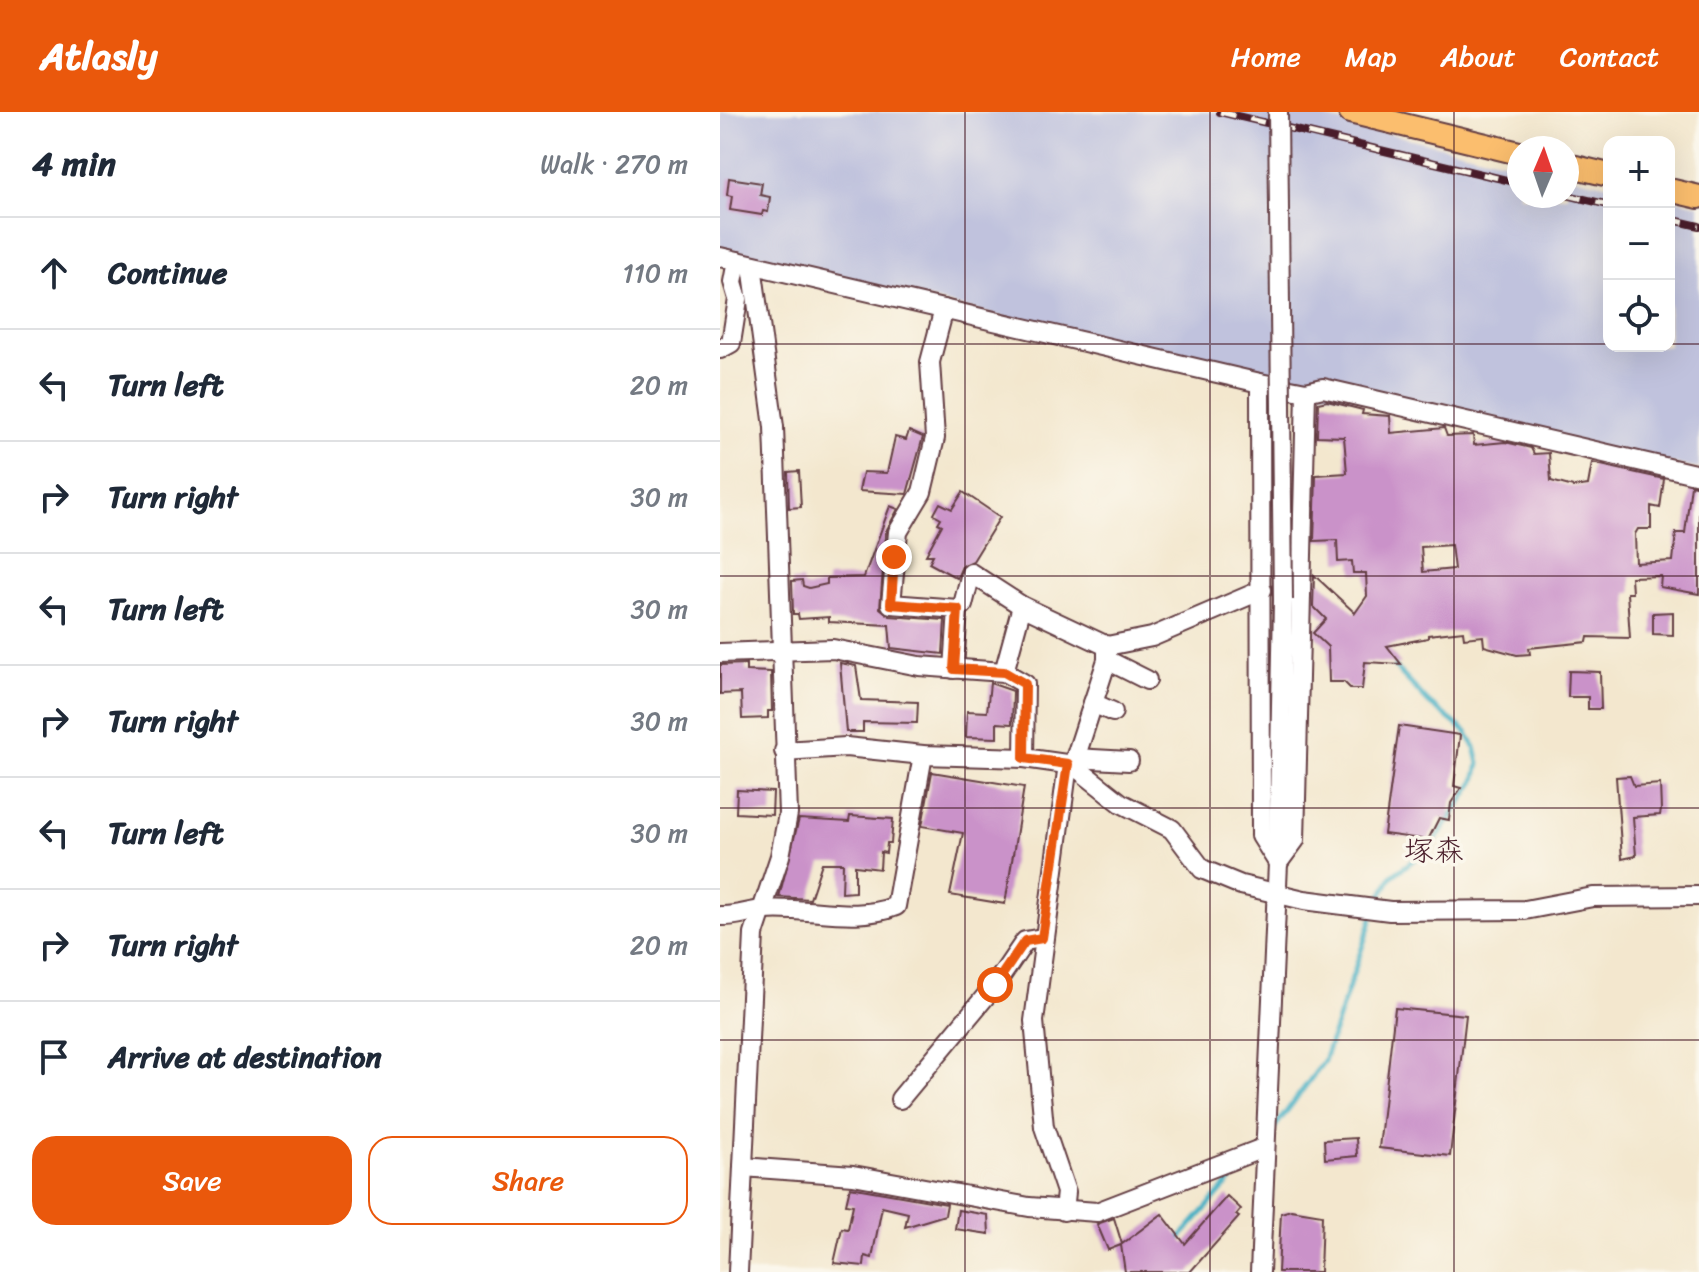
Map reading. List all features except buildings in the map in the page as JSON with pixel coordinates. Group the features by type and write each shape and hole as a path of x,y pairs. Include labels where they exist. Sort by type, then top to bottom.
{"main road":[{"path":"1350,112 1507,150"},
{"path":"1579,168 1603,174"},
{"path":"1675,191 1699,197"}],"street":[{"path":"1260,1272 1274,894 1278,863 1283,600 1278,112"},
{"path":"720,349 731,343 738,299 726,280 736,261"},
{"path":"736,261 1260,383 1306,392 1323,388 1699,475"},
{"path":"736,261 774,427 788,814 780,856 754,934 738,1272"},
{"path":"944,309 930,362 935,438 922,492 898,532 891,604 958,609 963,605 971,573 1147,680"},
{"path":"1260,383 1261,836 1278,863"},
{"path":"1278,863 1295,840 1306,392"},
{"path":"1107,653 1262,590"},
{"path":"1004,672 1022,606"},
{"path":"954,669 958,609"},
{"path":"720,653 833,649 919,666 1004,672 1025,684 1024,758"},
{"path":"1064,1211 1066,1192 1044,1127 1036,1071 1034,1021 1042,938 1072,763 1107,653"},
{"path":"1093,703 1113,712"},
{"path":"784,751 846,747 923,755 1024,758 1072,763 1129,761"},
{"path":"720,916 735,917 762,910 877,914 896,906 923,755"},
{"path":"1072,763 1121,803 1172,829 1202,869 1274,894 1390,911 1525,910 1593,897 1699,896"},
{"path":"900,1099 995,985 1025,941 1042,938"},
{"path":"743,1167 853,1175 1064,1211 1097,1212 1263,1148"}],"shaded area":[{"path":"720,112 1300,112 1507,162 1507,208 1579,208 1579,179 1603,184 1603,352 1675,352 1675,199 1699,205 1699,469 1241,375 720,248"}],"waterway":[{"path":"1376,905 1392,876 1431,847 1475,781 1479,764 1475,747 1466,732 1429,703 1395,667"},
{"path":"1272,1131 1324,1061 1373,915"},
{"path":"1178,1240 1248,1161"}],"railway":[{"path":"1220,112 1507,180"},
{"path":"1579,198 1603,204"},
{"path":"1675,220 1699,226"}],"district":[{"name":"塚森","path":"1434,851"}],"route":[{"path":"894,557 891,604 958,609 954,669 1004,672 1025,684 1024,758 1068,764 1042,938 1025,941 995,985"}]}
